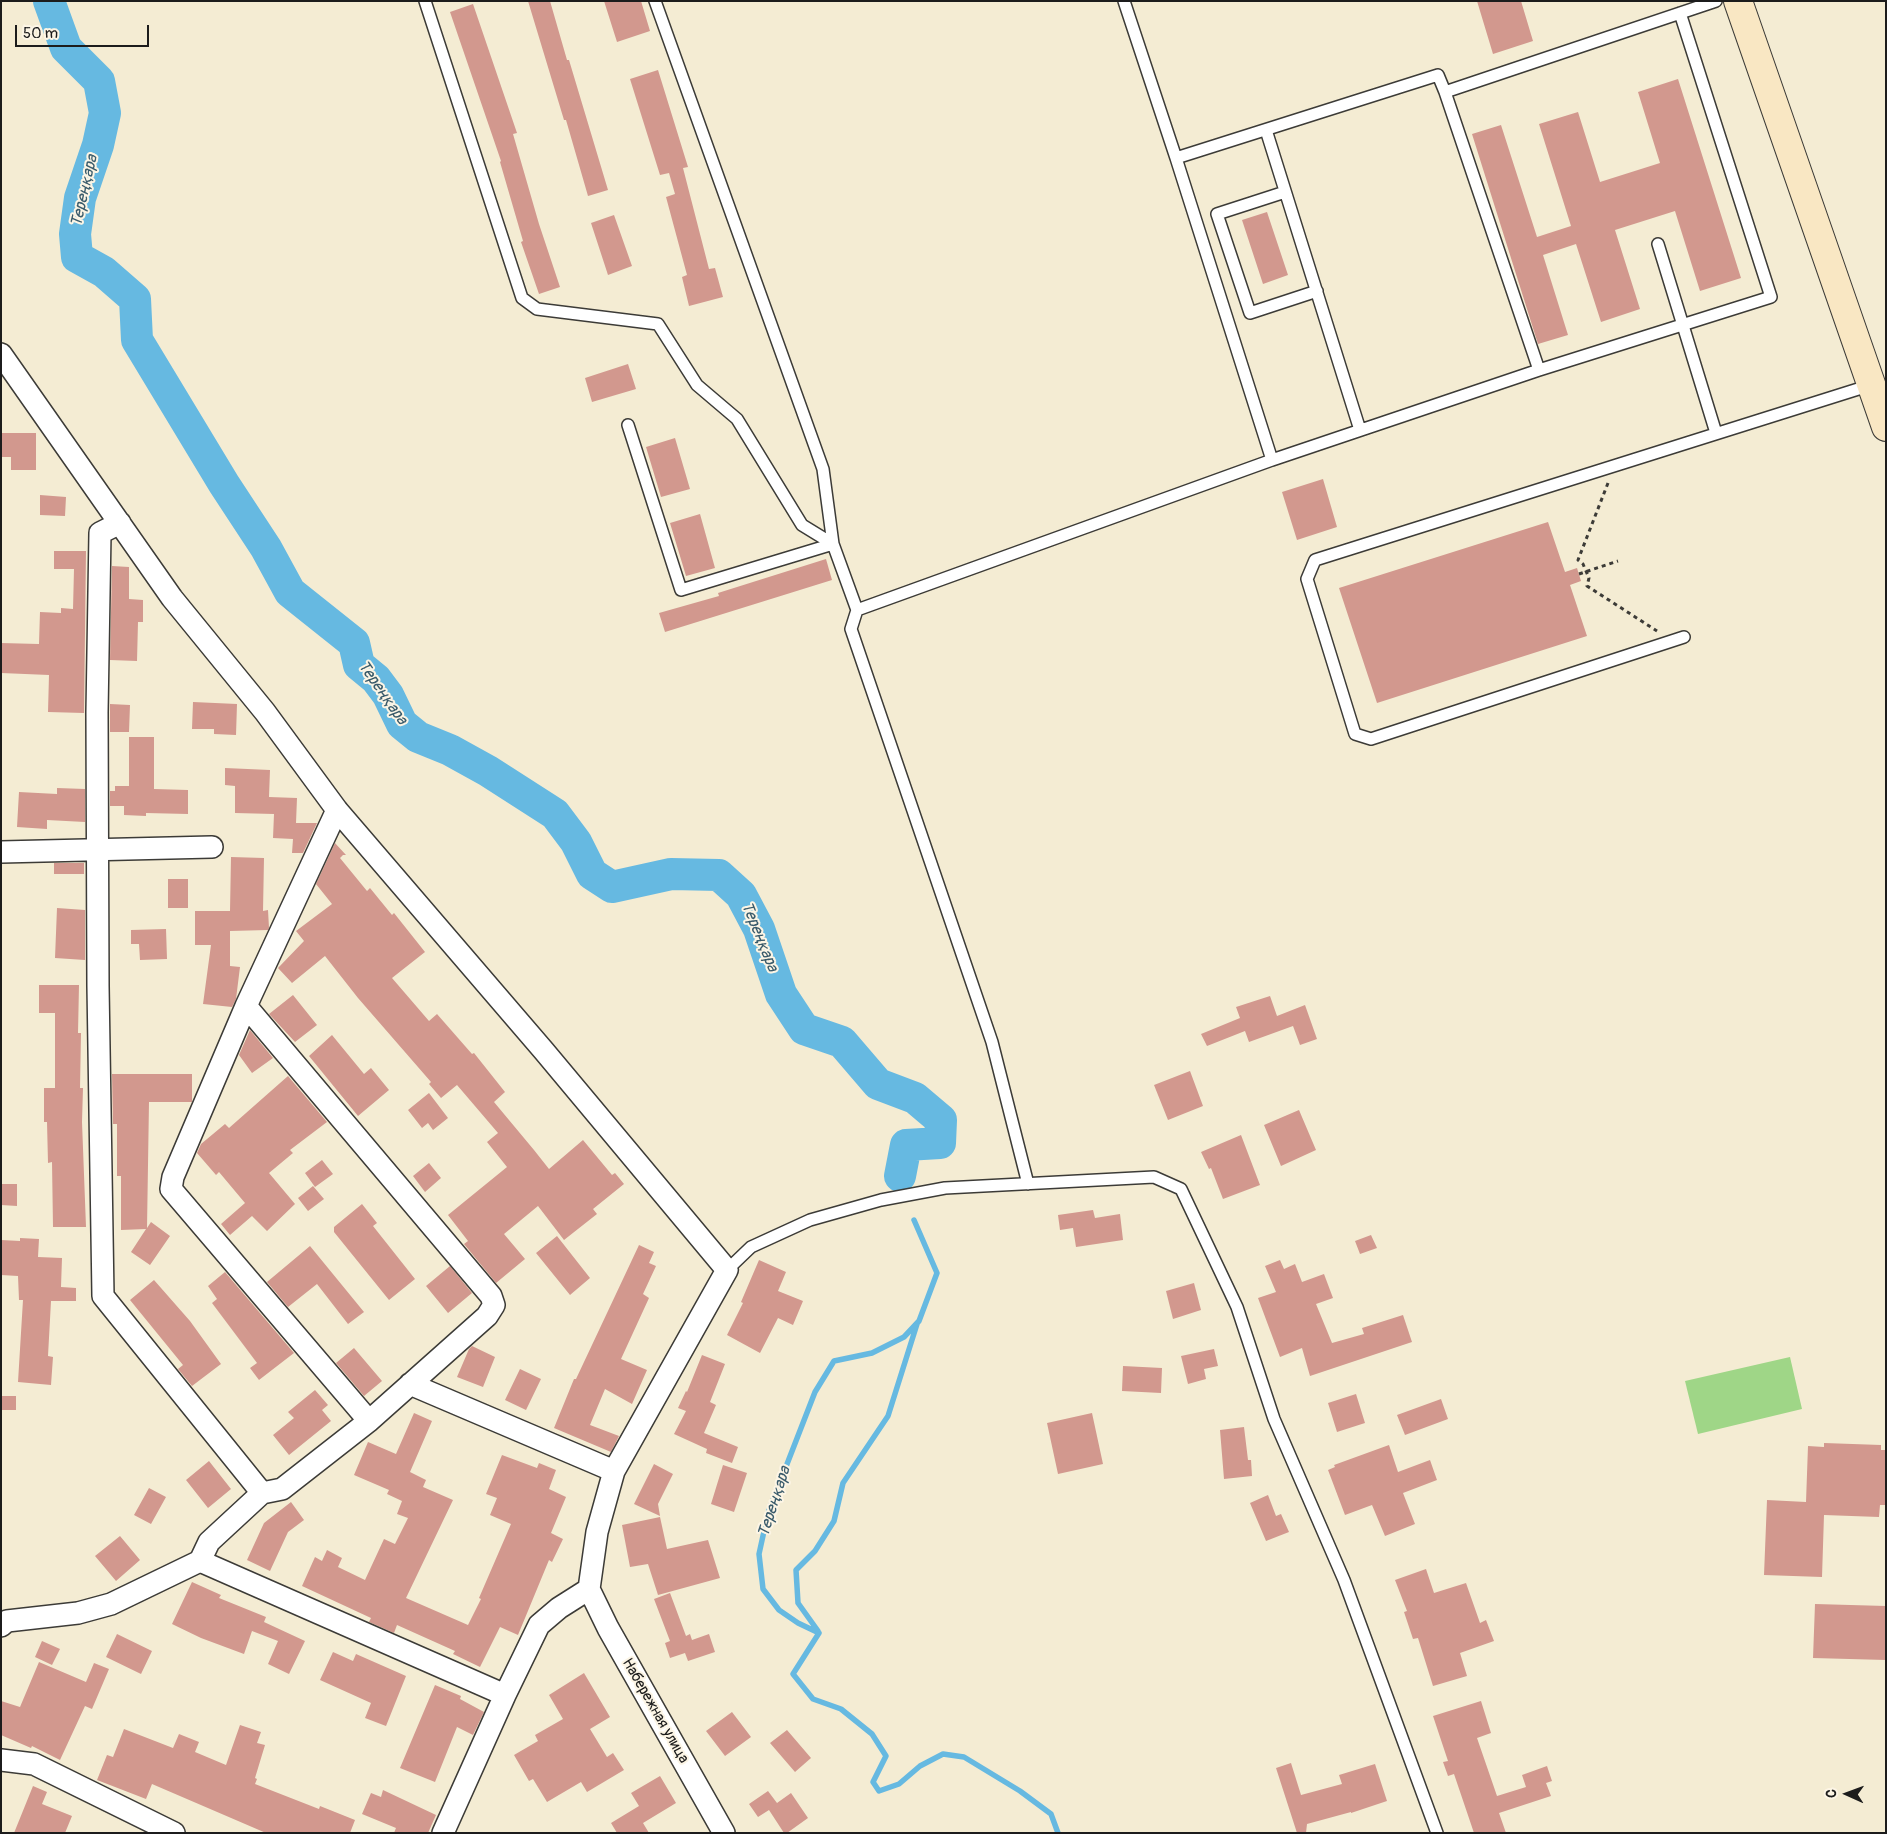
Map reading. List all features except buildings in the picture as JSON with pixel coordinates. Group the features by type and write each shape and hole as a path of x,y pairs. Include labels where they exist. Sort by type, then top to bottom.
{"street":[{"path":"1738,1 1886,426"},
{"path":"1,354 172,598 265,712 337,810 544,1050 728,1270 614,1472 597,1532 589,1589 559,1608 539,1625 505,1695 443,1833"},
{"path":"120,524 100,533 98,849 103,1296 262,1493"},
{"path":"337,810 246,1006 173,1177 171,1189 369,1421"},
{"path":"1,852 212,847"},
{"path":"1,1626 6,1621 78,1613 111,1604 200,1561 209,1542 262,1493 282,1489 369,1421 487,1316 494,1305 491,1296 246,1006"},
{"path":"410,1384 614,1472"},
{"path":"200,1561 505,1695"},
{"name":"Набережная улица","path":"589,1589 608,1628 724,1833"},
{"path":"1,1760 34,1764 174,1833"}],"lane":[{"path":"425,1 522,298 537,309 658,324 698,385 737,419 802,525 833,544"},
{"path":"655,1 823,469 833,544 857,610 851,629 992,1042 1028,1184"},
{"path":"1124,1 1272,460"},
{"path":"1445,92 1716,1"},
{"path":"857,610 1272,460 1538,370 1771,297 1680,13"},
{"path":"1176,158 1438,75 1538,370"},
{"path":"1266,130 1360,430"},
{"path":"1285,192 1217,214 1250,313 1316,291"},
{"path":"1658,244 1716,433"},
{"path":"1684,637 1371,739 1355,734 1307,579 1315,560 1871,385"},
{"path":"628,426 681,590 833,544"},
{"path":"728,1270 751,1247 810,1220 881,1200 945,1188 1154,1177 1181,1189 1237,1307 1274,1419 1344,1580 1437,1833"}],"path":[{"path":"1615,465 1578,560 1583,564 1589,578 1587,586 1672,641"},
{"path":"1579,574 1618,561"}],"green space":[{"path":"1790,1357 1802,1409 1698,1434 1685,1381"}],"waterway":[{"name":"Тереңқара","path":"49,1 66,48 99,81 105,113 98,145 80,198 75,234 77,257 104,272 135,299 137,340 224,484 266,548 290,592 354,643 359,665 376,679 388,695 402,724 418,737 450,750 488,771 555,814 576,842 592,874 612,887 671,874 719,875 741,895 759,929 781,994 804,1029 842,1042 878,1084 915,1098 941,1120 940,1143 906,1145 900,1176"},
{"name":"Тереңқара","path":"914,1220 937,1273 919,1321 904,1337 872,1353 834,1361 815,1392 768,1513 759,1554 763,1589 779,1610 798,1623 819,1633 793,1674 813,1699 841,1709 872,1734 886,1756 873,1782 879,1791 899,1784 920,1766 943,1754 964,1757 1020,1791 1051,1814 1058,1833"},
{"path":"818,1631 798,1603 796,1570 815,1551 834,1521 843,1483 888,1416 917,1324"}]}
